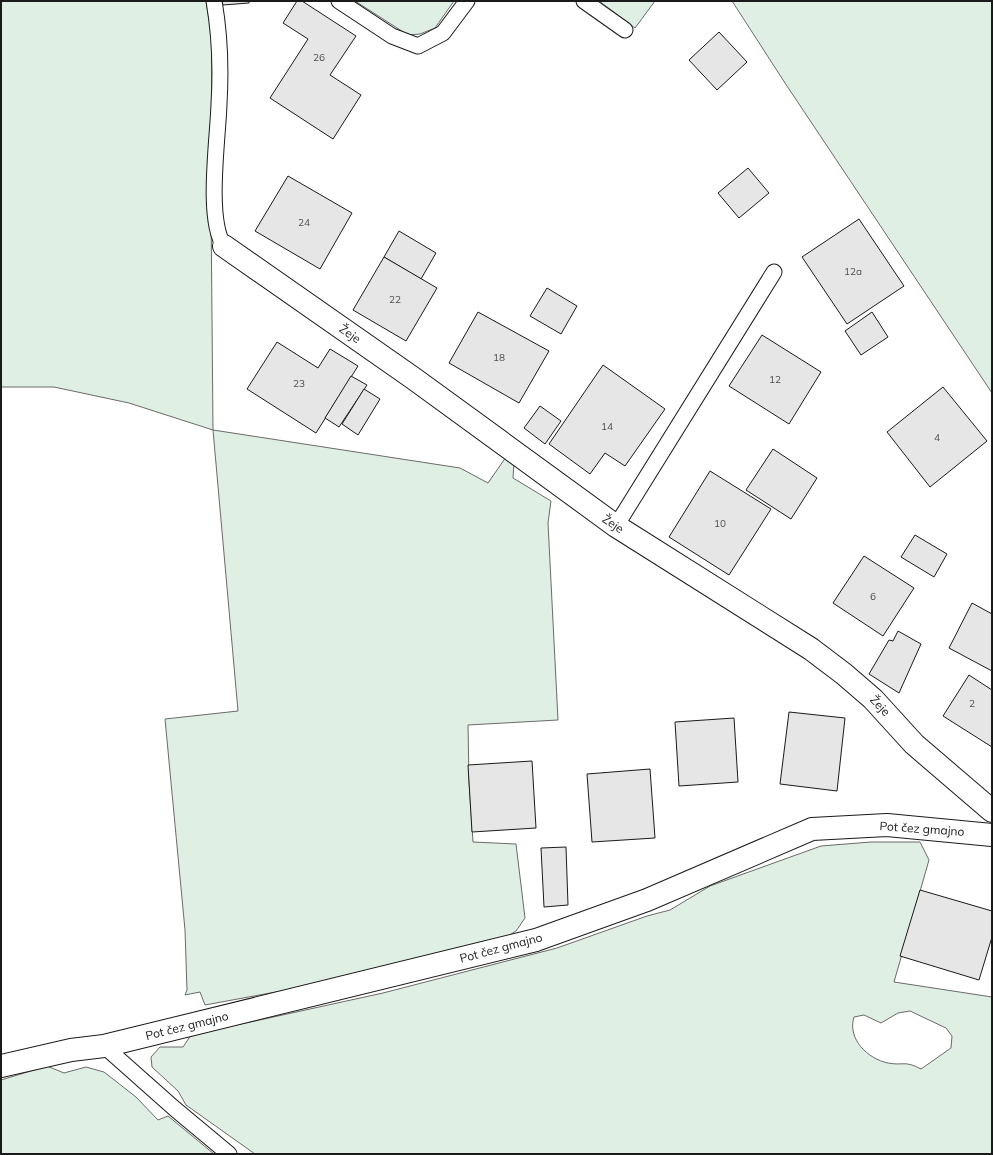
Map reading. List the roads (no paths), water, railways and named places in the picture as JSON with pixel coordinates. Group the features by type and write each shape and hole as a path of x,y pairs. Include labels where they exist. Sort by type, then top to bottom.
{"street":[{"name":"Žeje","path":"224,246 413,378 616,526 811,649 844,674 873,699 914,744 992,811"},
{"name":"Pot čez gmajno","path":"1,1066 71,1050 104,1046 536,940 647,900 812,829 887,825 992,834"}],"lane":[{"path":"214,1 218,23 219,102 214,208 218,237 224,246"},
{"path":"339,1 392,36 418,46 444,33 467,1"},
{"path":"584,1 626,30"},
{"path":"616,526 774,272"},
{"path":"104,1046 175,1109 229,1154"}]}
